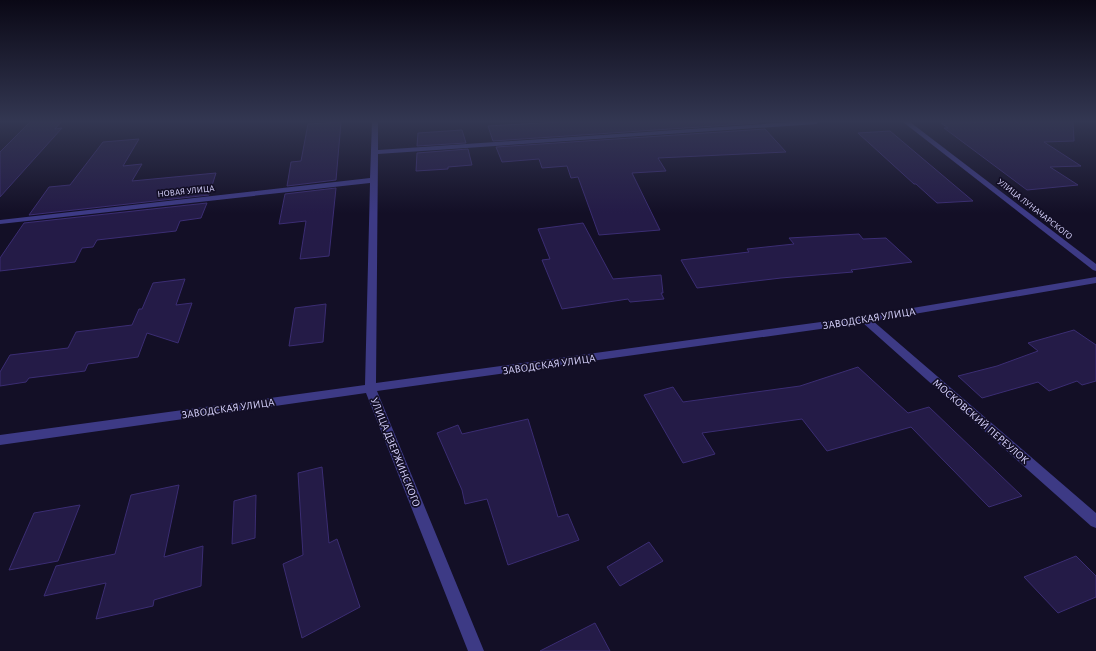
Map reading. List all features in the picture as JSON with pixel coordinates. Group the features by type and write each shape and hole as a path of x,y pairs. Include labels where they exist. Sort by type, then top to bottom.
{"street":[{"name":"УЛИЦА ДЗЕРЖИНСКОГО","path":"375,152 370,388 476,651"},
{"name":"УЛИЦА ЛУНАЧАРСКОГО","path":"946,152 1096,268"},
{"name":"НОВАЯ УЛИЦА","path":"0,222 374,180"},
{"name":"ЗАВОДСКАЯ УЛИЦА","path":"0,440 865,319 1096,280"},
{"name":"МОСКОВСКИЙ ПЕРЕУЛОК","path":"865,319 1096,522"}],"building":[{"path":"0,152 40,152 0,197"},
{"path":"95,152 131,152 123,166 142,164 132,181 216,173 209,195 29,215 49,187 70,185"},
{"path":"303,152 338,152 336,180 287,186 291,162 301,161"},
{"path":"469,152 472,165 448,167 448,169 416,171 417,153"},
{"path":"498,152 778,152 658,158 666,171 632,173 660,230 599,235 578,177 571,178 567,166 542,168 539,159 502,162"},
{"path":"879,152 915,152 973,201 937,203 916,184 914,184"},
{"path":"977,152 1060,152 1081,166 1050,167 1078,185 1027,190"},
{"path":"336,188 329,256 300,259 306,221 279,224 285,194"},
{"path":"207,203 201,218 180,221 176,231 97,240 93,247 82,248 75,262 0,271 0,258 24,223"},
{"path":"583,223 613,279 661,275 663,293 661,293 664,299 630,302 628,299 562,309 542,260 550,259 538,229"},
{"path":"859,234 863,239 886,238 912,262 851,270 853,272 781,278 697,288 681,260 749,252 747,249 794,244 789,238"},
{"path":"185,279 176,305 192,303 178,343 147,333 138,357 88,364 85,371 29,378 26,382 0,386 0,372 10,355 68,348 76,332 132,325 139,309 142,309 153,283"},
{"path":"326,304 323,342 289,346 295,308"},
{"path":"1074,330 1096,345 1096,381 1082,385 1077,381 1049,391 1038,382 982,398 958,376 997,366 1038,351 1028,343"},
{"path":"858,367 908,413 929,407 1022,496 989,507 911,427 827,451 802,419 702,433 715,454 683,463 644,395 673,387 683,402 800,386"},
{"path":"528,419 558,517 568,514 579,540 508,565 487,499 465,504 462,490 437,433 458,425 462,434"},
{"path":"322,467 329,543 337,539 360,607 302,638 283,564 303,555 298,473"},
{"path":"179,485 164,557 203,546 201,586 154,600 153,606 96,619 106,583 44,596 56,566 115,554 131,495"},
{"path":"256,495 255,538 232,544 234,501"},
{"path":"80,505 58,561 9,570 34,513"},
{"path":"649,542 663,561 620,586 607,567"},
{"path":"1076,556 1096,576 1096,597 1058,613 1024,577"},
{"path":"595,623 610,651 540,651"}]}
